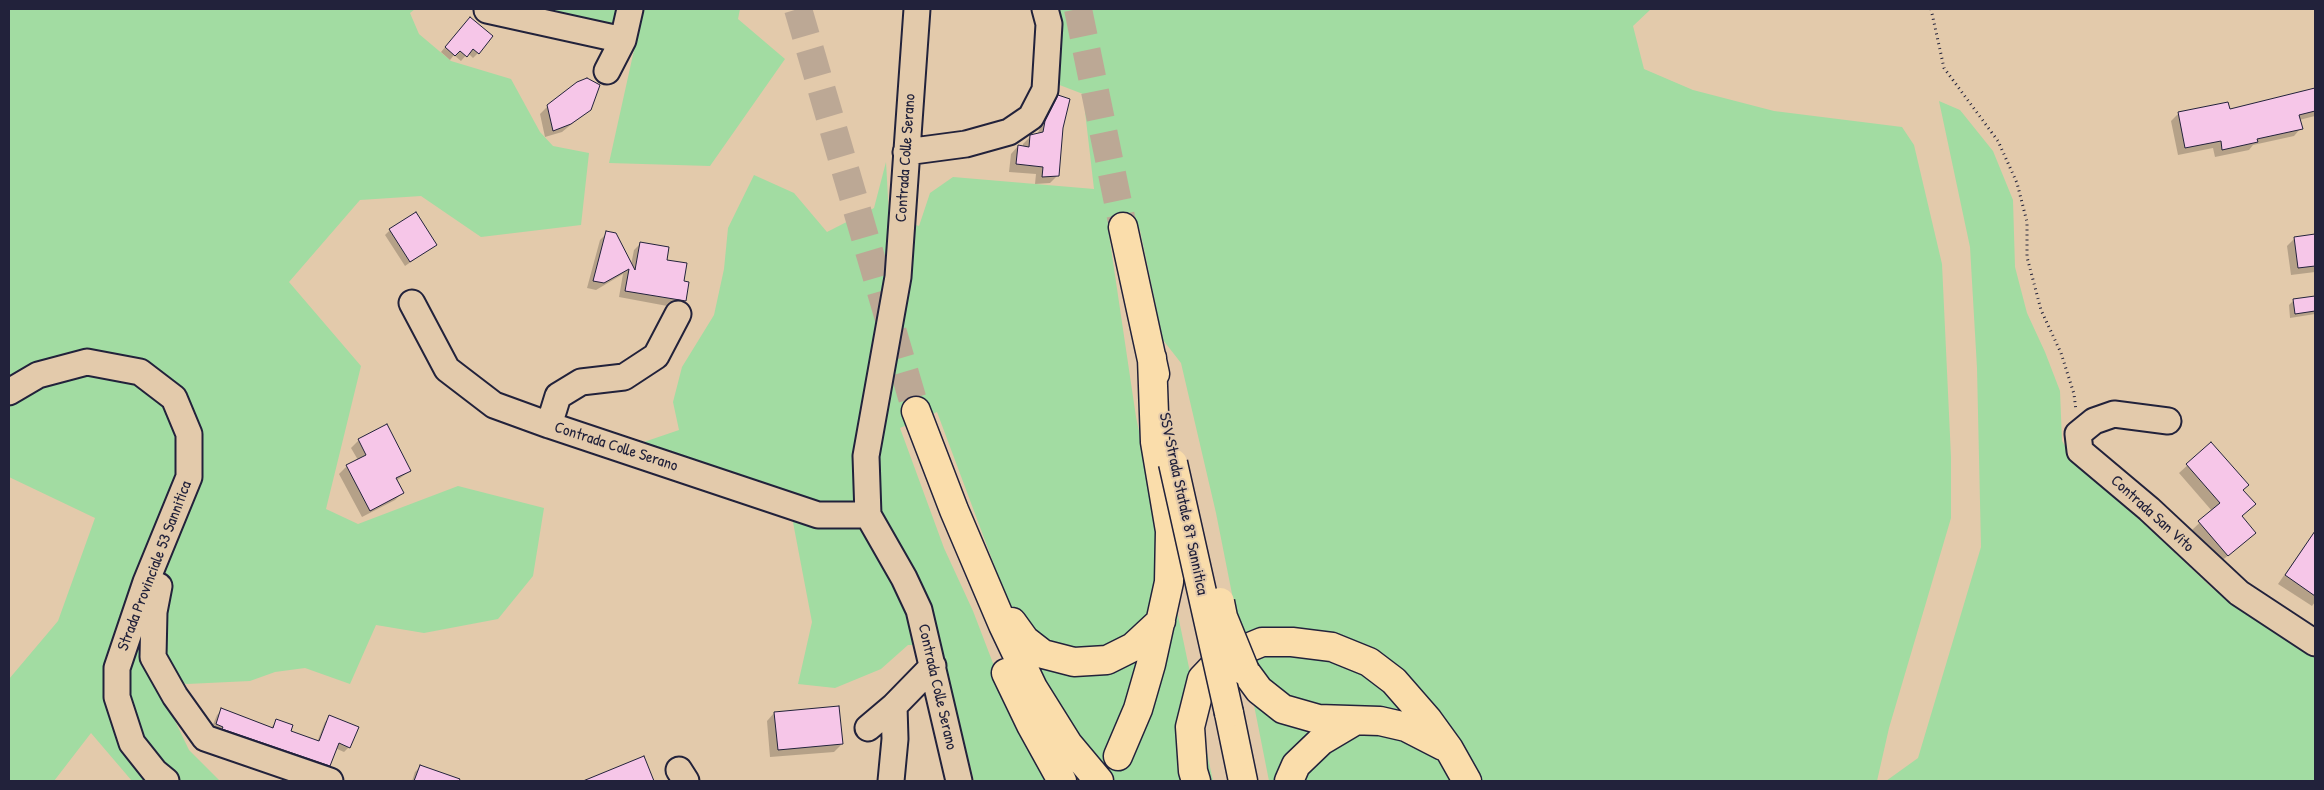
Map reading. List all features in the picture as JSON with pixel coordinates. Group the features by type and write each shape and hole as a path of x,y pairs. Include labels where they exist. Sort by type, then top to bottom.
{"main road":[{"name":"SSV Strada Statale 87 Sannitica","path":"1123,227 1243,781"},
{"path":"1118,756 1138,709 1169,582 1170,530 1155,442 1152,358"},
{"path":"916,411 954,510 1003,625 1033,688 1068,744 1099,781"},
{"path":"1173,463 1205,542 1223,617 1245,671 1259,690 1283,709 1318,719 1353,722 1380,721 1406,727 1449,749"},
{"path":"954,510 974,536 1012,623 1025,640 1043,654 1074,662 1107,660 1133,648 1161,621"},
{"path":"954,510 973,592 999,656 1031,725 1062,781"},
{"path":"1196,781 1193,771 1190,727 1202,679 1221,659 1262,642 1292,642 1332,647 1369,662 1394,681 1428,720 1449,749 1467,781"},
{"path":"1293,773 1321,741 1353,722"}],"street":[{"path":"607,71 623,40 630,9"},
{"name":"Contrada Colle Serano","path":"917,9 898,277 866,456 868,515 904,578 919,610 959,781"},
{"path":"906,152 966,144 1009,132 1031,117 1045,90 1049,24 1046,9"},
{"path":"487,10 623,40"},
{"name":"Contrada Colle Serano","path":"412,302 447,369 494,404 548,425 818,515 868,515"},
{"path":"548,425 558,396 581,382 624,377 656,356 678,314"},
{"name":"Strada Provinciale 53 Sannitica","path":"9,392 38,375 87,362 140,372 174,398 189,434 189,477 146,582 116,668 117,697 132,743 154,772 166,781"},
{"path":"2078,434 2094,421 2114,414 2168,422"},
{"name":"Contrada San Vito","path":"2078,434 2080,451 2150,509 2238,593 2315,643"},
{"path":"146,582 159,586 154,612 153,657 175,696 205,738 330,781"},
{"path":"868,728 894,706 933,666"},
{"path":"891,781 895,739 894,706"}],"path":[{"path":"1931,9 1944,68 1998,141 2017,183 2027,222 2027,257 2041,310 2061,353 2074,394 2078,434"}],"green space":[{"path":"9,9 415,9 410,13 419,34 451,61 511,79 540,132 553,146 589,153 581,225 481,237 421,196 360,200 289,282 361,366 326,509 358,524 458,486 544,508 533,576 498,619 424,633 376,625 350,684 305,668 275,672 250,681 187,684 153,675 189,750 220,781 132,781 91,733 54,781 9,781 9,679 58,621 95,518 9,477"},
{"path":"523,9 740,9 738,19 785,59 710,166 609,163 638,32"},
{"path":"1057,9 1651,9 1633,26 1644,69 1693,90 1774,111 1902,127 1914,145 1942,264 1951,457 1951,518 1889,728 1877,781 1269,781 1216,513 1181,363 1163,340 1140,230 1131,218 1108,228 1136,417 1213,781 1112,781 1042,693 937,412 900,428 944,548 973,611 996,671 1051,781 974,781 940,645 908,645 881,669 835,688 798,684 812,622 788,496 638,444 679,430 673,402 682,367 714,315 724,269 728,228 754,175 794,193 827,232 874,208 886,162 889,216 919,226 930,193 953,177 1094,189 1083,94 1057,84 1060,47"},
{"path":"1939,101 1960,110 1993,151 2013,200 2015,267 2027,313 2060,391 2062,441 2076,463 2144,518 2173,551 2212,588 2230,601 2315,651 2315,781 1886,781 1918,758 1981,547 1977,368 1970,247"}],"building":[{"path":"470,17 493,36 479,54 473,49 467,57 460,51 455,56 445,47"},
{"path":"587,78 600,85 591,110 571,124 553,131 547,105 577,82"},
{"path":"2315,88 2315,111 2299,115 2303,129 2257,139 2258,142 2222,150 2221,141 2185,148 2178,112 2228,102 2230,109"},
{"path":"1058,95 1070,99 1063,128 1059,176 1042,177 1043,167 1016,164 1018,145 1029,147 1030,135 1043,132 1045,121"},
{"path":"416,212 437,245 410,262 389,229"},
{"path":"606,231 616,233 635,270 640,242 669,247 667,260 687,263 684,281 689,282 686,301 625,291 629,269 604,283 593,281"},
{"path":"2315,234 2315,266 2298,268 2294,237"},
{"path":"2315,296 2315,311 2295,314 2293,299"},
{"path":"387,424 411,471 396,478 404,493 370,511 346,465 366,455 358,439"},
{"path":"2211,442 2249,485 2243,490 2256,504 2242,516 2256,533 2228,556 2198,521 2220,503 2186,464"},
{"path":"2315,531 2315,596 2285,575"},
{"path":"839,706 843,744 778,750 774,712"},
{"path":"221,708 273,728 276,719 293,725 291,731 319,741 329,715 359,727 350,748 339,743 330,766 222,729 223,727 216,724"},
{"path":"644,756 654,781 583,781"},
{"path":"420,765 460,779 459,781 414,781"}],"tunnel":[{"path":"798,9 916,411"},
{"path":"1078,9 1123,227"}]}
